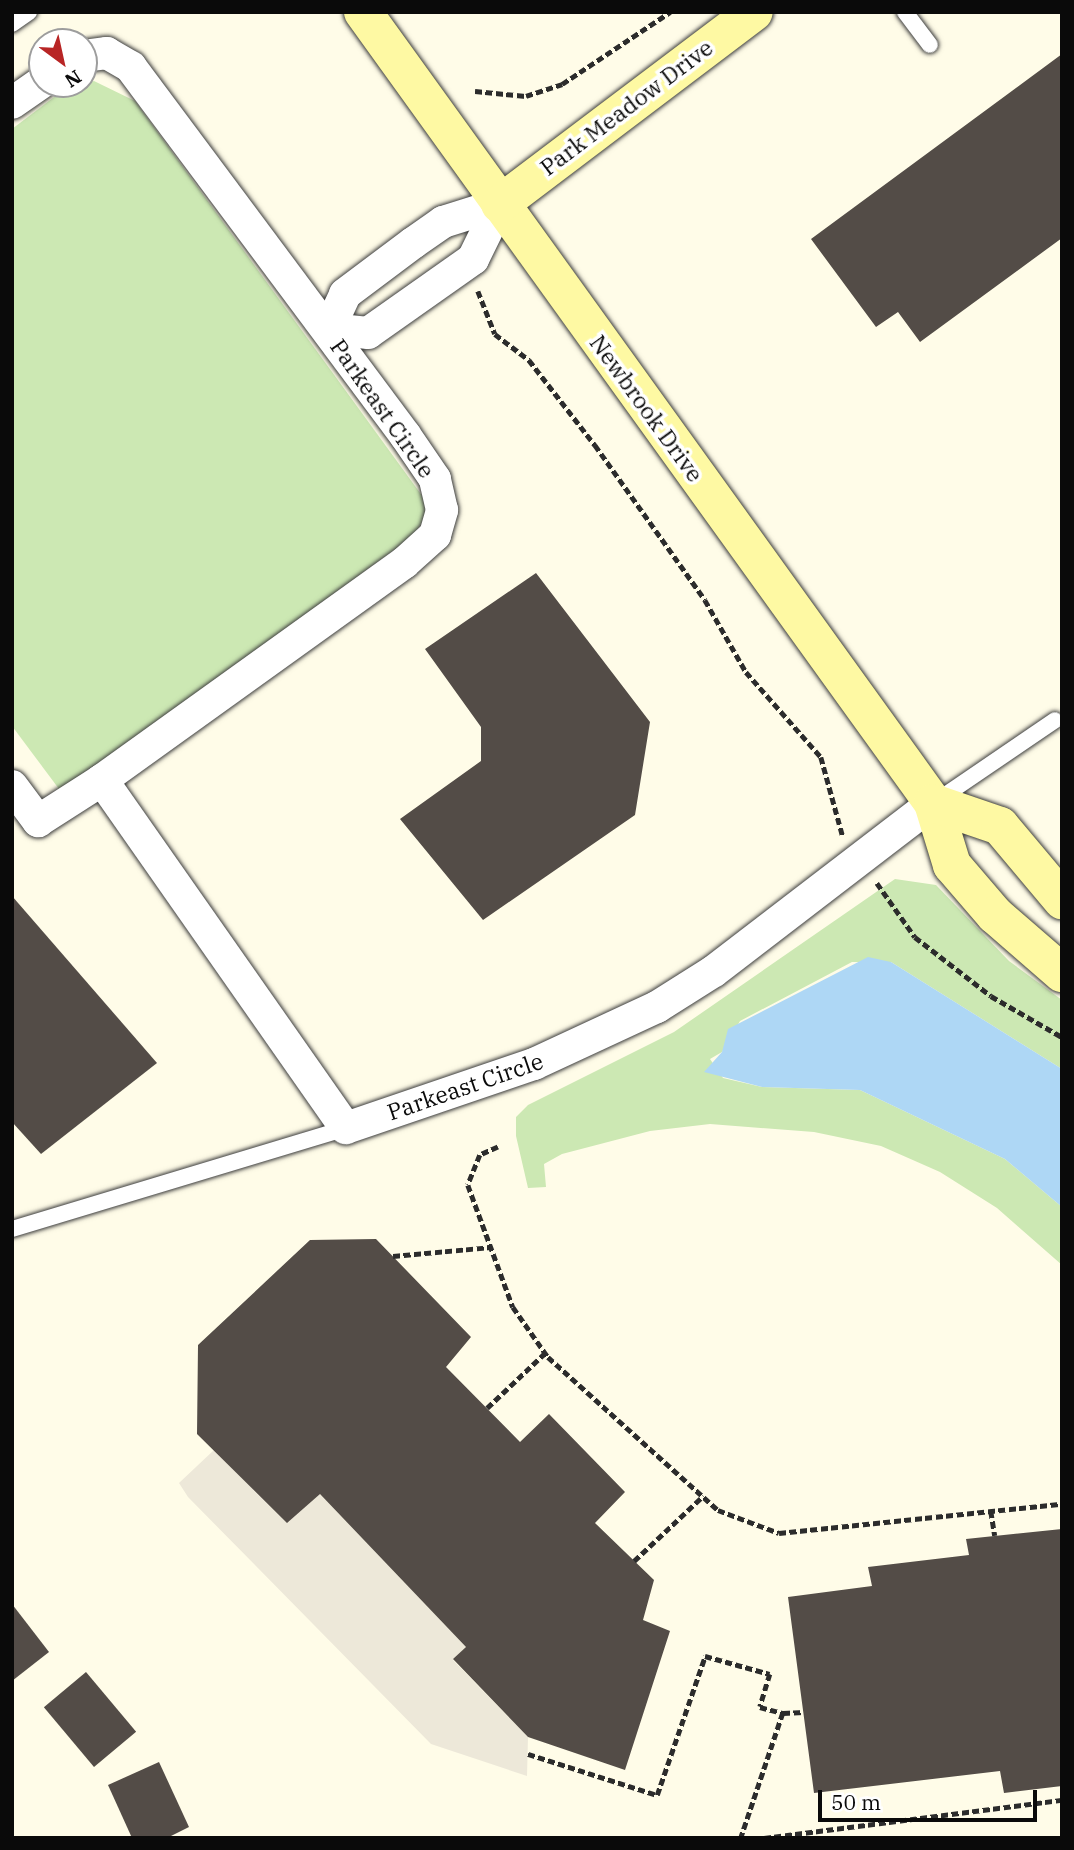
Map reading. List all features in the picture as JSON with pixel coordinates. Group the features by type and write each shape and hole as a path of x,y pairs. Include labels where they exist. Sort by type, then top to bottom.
{"street":[{"name":"Newbrook Drive","path":"363,12 933,803 953,865 995,915 1062,973"},
{"name":"Park Meadow Drive","path":"500,204 473,259 368,333 329,329 345,294 413,243 443,222 500,204 754,12"},
{"name":"Parkeast Circle","path":"12,786 38,821 102,780 222,700 435,535 442,510 435,479 329,329 131,67 107,53 98,54"},
{"path":"12,103 28,92"},
{"path":"102,780 346,1128"},
{"name":"Parkeast Circle","path":"346,1128 534,1064 657,1007 714,971 933,803"},
{"path":"933,803 1000,826 1062,900"}],"lane":[{"path":"12,24 29,12"},
{"path":"905,12 930,45"},
{"path":"933,803 1055,719"},
{"path":"12,1229 346,1128"}],"path":[{"path":"475,91 526,96 562,83 670,12"},
{"path":"473,259 480,300 495,334 529,360 595,445 705,600 747,672 821,757 844,840 915,937 991,996 1062,1037"},
{"path":"498,1147 480,1155 468,1173 513,1307 545,1353 718,1510 779,1533 1062,1504"},
{"path":"393,1256 491,1247"},
{"path":"486,1408 545,1353"},
{"path":"634,1561 703,1496"},
{"path":"991,1511 995,1536"},
{"path":"528,1754 657,1795 705,1656 770,1674 760,1707 783,1713 804,1712"},
{"path":"741,1838 783,1713"},
{"path":"764,1838 1062,1800"}],"green space":[{"path":"98,83 135,101 423,497 426,516 413,536 62,793 12,726 12,129 53,98 98,98"},
{"path":"895,879 936,885 1009,961 1062,1000 1062,1069 891,962 852,962 740,1021 722,1052 710,1059 723,1078 762,1087 860,1090 1005,1159 1062,1207 1062,1265 997,1208 940,1172 881,1146 814,1132 710,1124 650,1131 562,1154 544,1164 546,1187 528,1188 516,1136 516,1117 528,1105 674,1032"}],"shaded area":[{"path":"214,1450 320,1494 466,1647 453,1660 528,1737 527,1776 431,1744 188,1497 179,1483"}],"water":[{"path":"868,957 891,962 1062,1069 1062,1207 1005,1159 860,1090 762,1087 704,1072 722,1052 728,1029"}],"building":[{"path":"1062,54 1062,238 920,342 898,312 876,327 811,239"},
{"path":"536,573 650,722 635,815 483,920 400,819 481,761 481,727 425,649"},
{"path":"12,896 157,1063 41,1154 12,1122"},
{"path":"376,1239 471,1337 446,1367 520,1442 549,1414 625,1492 595,1523 654,1580 643,1620 670,1631 625,1770 528,1737 453,1659 466,1647 320,1494 287,1523 197,1434 198,1345 310,1240"},
{"path":"1062,1529 1062,1786 1004,1793 1000,1771 814,1793 788,1597 872,1586 868,1567 969,1555 966,1539"},
{"path":"12,1604 49,1652 12,1681"},
{"path":"86,1672 136,1732 94,1767 44,1707"},
{"path":"159,1762 189,1827 167,1838 132,1838 108,1785"}]}
